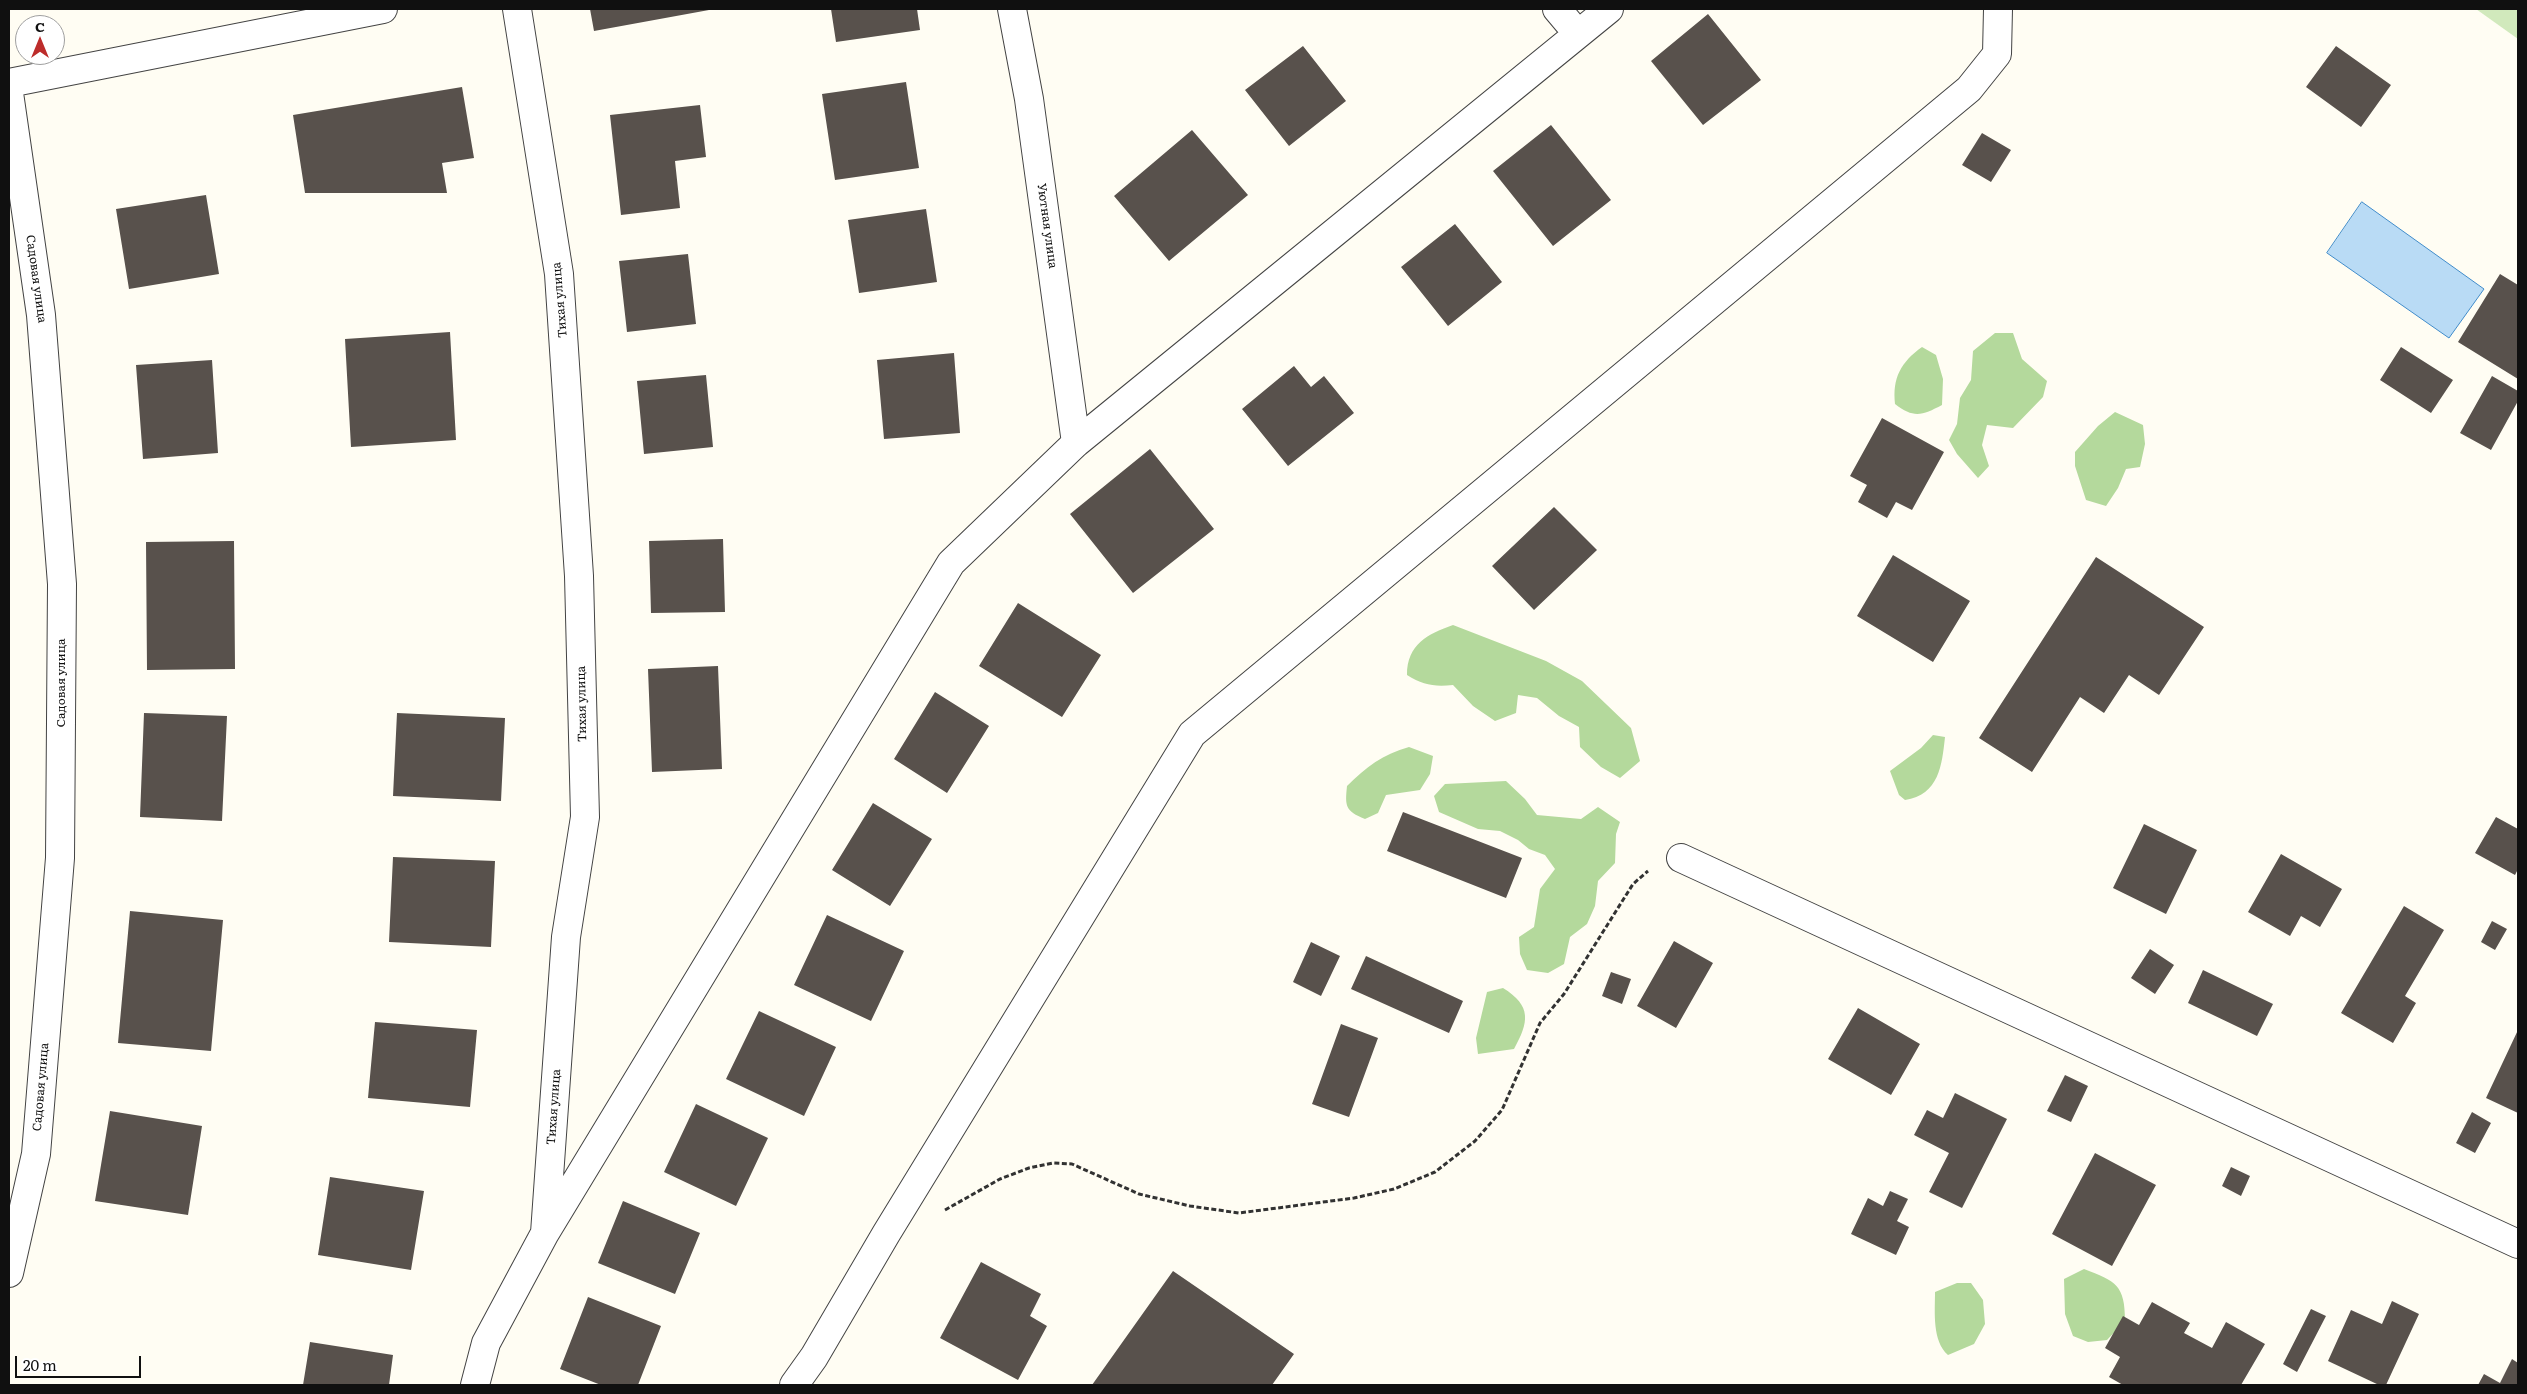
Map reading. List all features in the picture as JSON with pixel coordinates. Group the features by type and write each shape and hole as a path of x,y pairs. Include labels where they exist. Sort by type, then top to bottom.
{"street":[{"path":"9,83 383,9"},
{"name":"Тихая улица","path":"475,1385 486,1343 545,1233 566,937 585,817 579,576 559,274 516,9"},
{"name":"Уютная улица","path":"1012,9 1032,119 1076,443"},
{"path":"1557,9 1578,34"},
{"path":"545,1233 951,563 1076,443 1609,9"},
{"path":"794,1385 814,1357 831,1324 1192,734 1969,90 1997,54 2000,12 1998,9"},
{"name":"Садовая улица","path":"9,93 42,315 62,584 59,868 36,1154 9,1273"},
{"path":"1681,858 2518,1244"}],"path":[{"path":"937,1215 1000,1179 1029,1168 1053,1163 1072,1164 1139,1194 1190,1206 1239,1213 1354,1198 1394,1189 1435,1172 1475,1141 1502,1110 1540,1023 1564,994 1634,884 1653,867 1681,858"}],"green space":[{"path":"2476,9 2518,9 2518,39"},
{"path":"1995,333 2013,333 2022,359 2047,381 2043,397 2013,428 1987,425 1982,445 1989,466 1978,478 1957,454 1949,440 1957,424 1960,398 1971,380 1973,351"},
{"path":"1922,347 1936,355 1943,379 1942,405 1924,413 1913,414 1895,404 1895,386 1903,365"},
{"path":"2115,412 2143,425 2145,444 2140,467 2126,469 2118,488 2106,506 2086,500 2075,466 2075,452 2098,426"},
{"path":"1453,625 1546,661 1582,681 1631,728 1640,761 1620,778 1601,767 1580,747 1579,727 1559,716 1537,698 1518,695 1516,713 1495,721 1473,706 1453,685 1440,686 1429,684 1407,675 1408,664 1415,648 1435,632"},
{"path":"1933,735 1945,737 1937,777 1925,792 1905,800 1899,795 1890,771 1921,748"},
{"path":"1409,747 1433,756 1430,774 1420,790 1386,795 1378,813 1365,819 1353,813 1347,803 1347,786 1375,762 1391,753"},
{"path":"1506,781 1525,799 1537,815 1581,819 1598,807 1620,822 1616,834 1615,863 1598,881 1595,906 1587,924 1570,937 1564,964 1548,973 1527,970 1520,954 1519,937 1534,927 1540,889 1555,869 1545,855 1529,849 1518,840 1500,831 1478,829 1439,812 1434,796 1445,784"},
{"path":"1503,988 1519,1001 1523,1008 1525,1023 1523,1031 1514,1049 1478,1054 1476,1038 1487,992"},
{"path":"2084,1269 2111,1281 2123,1299 2125,1321 2107,1340 2088,1342 2073,1336 2065,1314 2064,1279"},
{"path":"1957,1283 1971,1283 1983,1300 1985,1324 1974,1344 1948,1355 1939,1342 1935,1326 1935,1292"}],"water":[{"path":"2362,202 2484,289 2449,338 2327,253"}],"building":[{"path":"590,9 709,9 709,10 594,31"},
{"path":"831,9 917,9 920,30 836,42"},
{"path":"1708,14 1761,80 1703,125 1651,61"},
{"path":"1303,46 1346,101 1289,146 1245,90"},
{"path":"2336,46 2391,85 2361,127 2306,87"},
{"path":"906,82 919,168 835,180 822,94"},
{"path":"462,87 474,158 442,163 447,193 305,193 293,115"},
{"path":"700,105 706,157 675,161 680,208 621,215 610,115"},
{"path":"1551,125 1611,200 1553,246 1493,171"},
{"path":"1192,130 1248,195 1169,261 1114,196"},
{"path":"1982,133 2011,150 1991,182 1962,165"},
{"path":"206,195 219,274 129,289 116,209"},
{"path":"926,209 937,282 859,293 848,220"},
{"path":"1455,224 1502,282 1448,326 1401,267"},
{"path":"688,254 696,324 627,332 619,261"},
{"path":"2500,274 2518,285 2518,379 2458,342"},
{"path":"450,332 456,440 351,447 345,339"},
{"path":"2401,347 2453,380 2431,413 2380,380"},
{"path":"954,353 960,433 884,439 877,360"},
{"path":"212,360 218,453 143,459 136,365"},
{"path":"1294,366 1311,387 1324,376 1354,413 1288,466 1242,409"},
{"path":"706,375 713,447 644,454 637,381"},
{"path":"2492,376 2518,391 2518,401 2491,450 2460,433"},
{"path":"1882,418 1944,452 1912,510 1896,502 1887,518 1858,502 1867,485 1850,476"},
{"path":"1150,449 1214,529 1133,593 1070,514"},
{"path":"1554,507 1597,550 1534,610 1492,566"},
{"path":"723,539 725,612 651,613 649,541"},
{"path":"234,541 235,669 147,670 146,542"},
{"path":"1893,555 1970,601 1933,662 1857,616"},
{"path":"2096,557 2204,627 2159,695 2129,675 2104,713 2080,697 2032,772 1979,738"},
{"path":"1018,603 1101,655 1062,717 979,666"},
{"path":"718,666 722,769 652,772 648,669"},
{"path":"935,692 989,726 947,793 894,759"},
{"path":"144,713 227,716 222,821 140,817"},
{"path":"397,713 505,718 501,801 393,796"},
{"path":"873,803 932,839 890,906 832,870"},
{"path":"1403,812 1522,858 1506,898 1387,851"},
{"path":"2496,817 2518,829 2518,869 2515,875 2475,853"},
{"path":"2144,824 2197,850 2166,914 2113,888"},
{"path":"2281,854 2342,889 2320,927 2301,916 2290,936 2248,912"},
{"path":"393,857 495,861 491,947 389,942"},
{"path":"2404,906 2444,930 2405,996 2416,1003 2393,1043 2341,1013"},
{"path":"130,911 223,920 211,1051 118,1043"},
{"path":"827,915 904,951 871,1021 794,985"},
{"path":"2492,921 2507,929 2495,950 2481,942"},
{"path":"1674,941 1713,963 1676,1028 1637,1006"},
{"path":"1311,942 1340,956 1321,996 1293,982"},
{"path":"2150,949 2174,965 2155,994 2131,978"},
{"path":"1366,956 1463,1001 1449,1033 1351,989"},
{"path":"2203,970 2273,1004 2257,1036 2188,1003"},
{"path":"1611,972 1631,979 1622,1004 1602,996"},
{"path":"1858,1008 1920,1044 1891,1095 1828,1059"},
{"path":"759,1011 836,1047 804,1116 726,1079"},
{"path":"375,1022 477,1030 470,1107 368,1098"},
{"path":"1341,1024 1378,1038 1349,1117 1312,1104"},
{"path":"2518,1030 2518,1113 2486,1098"},
{"path":"2065,1075 2088,1086 2071,1122 2047,1111"},
{"path":"1955,1093 2007,1119 1962,1208 1929,1192 1949,1153 1914,1135 1927,1110 1943,1118"},
{"path":"696,1104 768,1138 736,1206 664,1172"},
{"path":"110,1111 202,1126 188,1215 95,1201"},
{"path":"2472,1112 2491,1123 2475,1153 2456,1143"},
{"path":"2095,1153 2156,1185 2112,1266 2052,1234"},
{"path":"2231,1167 2250,1176 2241,1196 2222,1186"},
{"path":"330,1177 424,1191 411,1270 318,1255"},
{"path":"1890,1191 1908,1199 1897,1221 1909,1227 1896,1255 1851,1234 1868,1198 1883,1206"},
{"path":"623,1201 700,1233 675,1294 598,1263"},
{"path":"981,1262 1041,1294 1030,1316 1047,1326 1018,1380 940,1338"},
{"path":"1173,1271 1294,1354 1272,1385 1092,1385"},
{"path":"588,1297 661,1326 638,1385 601,1385 560,1369"},
{"path":"2392,1301 2419,1314 2386,1385 2379,1385 2328,1361 2351,1310 2382,1324"},
{"path":"2152,1302 2190,1323 2184,1333 2212,1348 2226,1322 2265,1344 2241,1385 2123,1385 2109,1377 2120,1357 2105,1348 2123,1316 2139,1325"},
{"path":"2311,1309 2326,1316 2297,1372 2283,1364"},
{"path":"310,1342 393,1355 389,1385 303,1385"},
{"path":"2512,1359 2518,1363 2518,1385 2478,1385 2484,1374 2500,1383"}]}
